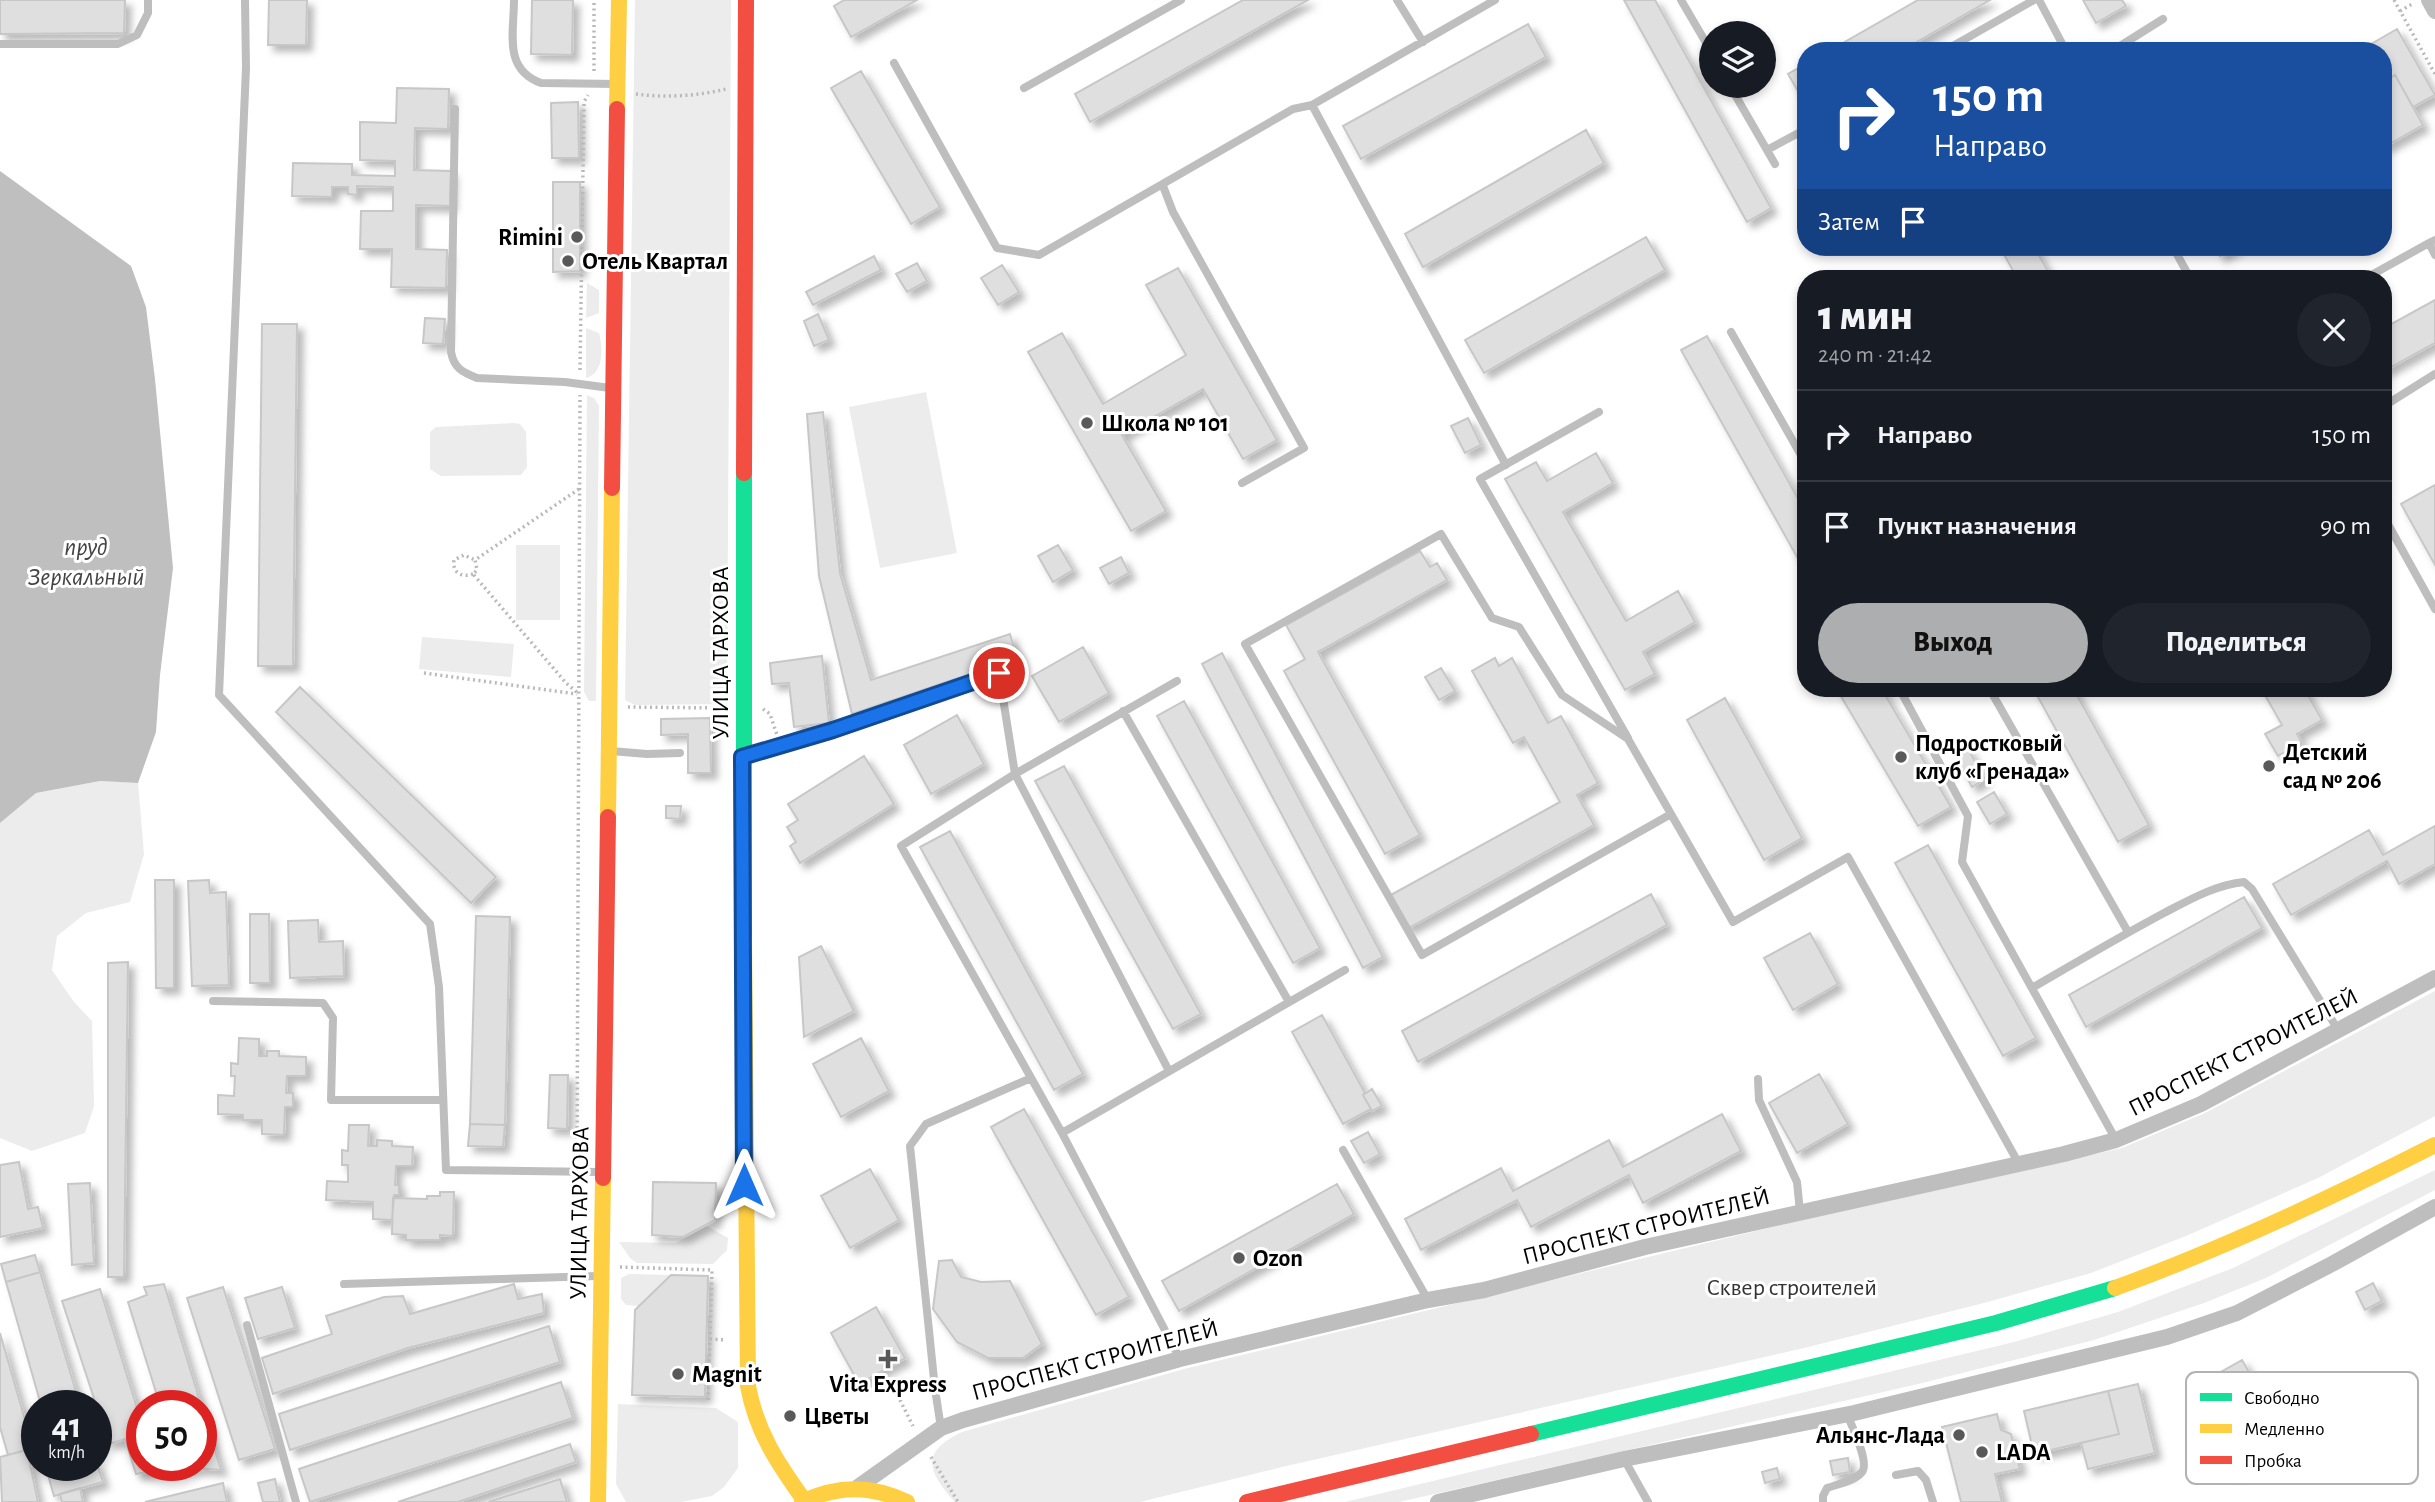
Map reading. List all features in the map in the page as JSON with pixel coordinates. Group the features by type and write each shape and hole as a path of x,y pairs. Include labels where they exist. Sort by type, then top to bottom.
{"main road":[{"name":"УЛИЦА ТАРХОВА","path":"598,1502 613,388 624,89 618,0"},
{"name":"УЛИЦА ТАРХОВА","path":"746,0 742,757 748,1386 757,1429 801,1501"},
{"path":"1247,1502 1996,1323 2103,1293 2209,1252 2435,1145"},
{"path":"801,1501 829,1490 858,1487 883,1491 907,1502"}],"street":[{"path":"2429,0 2435,11"},
{"name":"ПРОСПЕКТ СТРОИТЕЛЕЙ","path":"858,1487 941,1428 1180,1359 1428,1300 1484,1290 1646,1247 2116,1140 2201,1104 2435,978"},
{"path":"1438,1502 1847,1414 2167,1337 2225,1317 2332,1264 2435,1206"}],"lane":[{"path":"0,44 118,44 137,35 148,13 148,0"},
{"path":"245,0 246,68 219,695 430,924 439,987 446,1170 602,1172"},
{"path":"514,0 513,54 522,72 530,79 541,83 593,84 624,89"},
{"path":"1024,88 1181,0"},
{"path":"1397,0 1423,43"},
{"path":"894,63 997,248 1039,255 1293,109 1312,105 1495,0"},
{"path":"1960,42 2036,0 2061,42"},
{"path":"1685,1 1699,28"},
{"path":"2126,42 2163,19"},
{"path":"1737,98 1775,164"},
{"path":"1312,105 1506,465"},
{"path":"455,110 453,363 465,373 477,378 565,382 613,388"},
{"path":"1767,150 1797,134"},
{"path":"1163,186 1173,212 1304,448 1242,483"},
{"path":"2381,270 2432,242 2435,255"},
{"path":"1731,332 1797,448"},
{"path":"2392,401 2435,374"},
{"path":"1600,412 1480,480 1733,922 1848,857 2019,1164"},
{"path":"2392,531 2435,609"},
{"path":"1628,739 1562,695 1519,627 1492,618 1441,534 1245,645 1422,955 1671,814"},
{"path":"742,757 999,673 1015,774 1169,1071"},
{"path":"1177,681 1015,774 901,846 1062,1133 1180,1359"},
{"path":"1904,697 1968,816 1962,862 2116,1140"},
{"path":"1994,697 2129,932"},
{"path":"1123,711 1289,1002"},
{"path":"608,751 680,753"},
{"path":"2032,988 2129,932 2226,884 2244,882 2252,889 2338,1030"},
{"path":"1062,1133 1345,970"},
{"path":"213,1001 323,1003 333,1018 331,1100 443,1100"},
{"path":"941,1428 910,1146 926,1124 1031,1078"},
{"path":"1758,1079 1759,1100 1797,1182 1800,1212"},
{"path":"1343,1150 1428,1300"},
{"path":"344,1284 601,1276"},
{"path":"247,1325 296,1502"},
{"path":"1823,1502 1827,1488 1848,1482 1862,1473 1864,1466 1860,1446 1847,1414"},
{"path":"1624,1460 1648,1502"},
{"path":"1896,1475 1918,1471 1926,1480 1933,1502"}],"path":[{"path":"577,1172 580,385 584,102 593,84 594,0"},
{"path":"2394,0 2435,74"},
{"path":"2400,11 2420,0"},
{"path":"624,89 654,96 712,93 730,88"},
{"path":"475,560 580,488"},
{"path":"464,555 475,560 477,570 473,574 461,575 453,567 454,560 464,555"},
{"path":"473,574 579,695"},
{"path":"424,673 579,695"},
{"path":"626,707 728,708"},
{"path":"757,708 770,714 780,746"},
{"path":"601,1276 622,1267 712,1270 708,1400"},
{"path":"710,1339 729,1340"}],"green space":[{"path":"635,0 731,0 727,704 635,705 625,700"},
{"path":"587,283 599,290 599,313 586,318"},
{"path":"586,328 599,333 601,360 596,371 586,378"},
{"path":"926,392 957,553 880,568 849,407"},
{"path":"587,395 594,398 599,406 596,701 589,701 584,692"},
{"path":"520,424 526,432 527,467 521,475 441,476 430,469 430,432 436,427"},
{"path":"516,545 560,545 560,620 516,620"},
{"path":"422,637 514,644 511,677 419,669"},
{"path":"100,781 138,783 144,854 130,902 86,913 57,936 52,970 74,1002 92,1021 94,1106 85,1133 32,1151 0,1138 0,823 36,793"},
{"name":"Cквер cтроителей","path":"2435,991 2435,1116 2318,1178 2186,1236 2091,1273 1800,1349 1140,1502 955,1502 934,1472 932,1463 939,1447 962,1432 1184,1369 1847,1209 2122,1148 2205,1113"},
{"path":"2435,1170 2435,1190 2266,1278 2204,1303 2094,1340 1914,1385 1399,1502 1345,1502 2014,1342 2118,1312 2233,1268"},
{"path":"707,1226 728,1238 727,1250 713,1264 637,1263 619,1242 676,1243"},
{"path":"629,1274 671,1275 639,1306 626,1305 621,1299 621,1278"},
{"path":"618,1404 716,1408 738,1422 738,1468 724,1487 712,1496 681,1502 626,1502 616,1484"}],"water":[{"name":"пруд Зеркальный","path":"0,171 131,266 146,307 173,568 156,732 138,783 100,781 36,793 0,823"}],"building":[{"path":"0,0 125,0 124,33 0,34"},
{"path":"269,0 307,0 306,45 268,45"},
{"path":"532,0 573,0 572,55 531,54"},
{"path":"844,0 917,0 851,37 834,6"},
{"path":"1243,0 1308,0 1090,122 1075,94"},
{"path":"1624,0 1655,0 1699,79 1699,98 1710,98 1771,208 1747,222"},
{"path":"1918,0 1990,0 1917,42 1845,42"},
{"path":"2083,0 2122,0 2126,6 2096,23"},
{"path":"1528,24 1546,57 1361,159 1343,126"},
{"path":"2397,29 2435,95 2413,107 2395,75 2392,77 2392,42 2375,42"},
{"path":"1797,69 1797,90 1788,74"},
{"path":"861,71 940,207 911,224 831,88"},
{"path":"2395,75 2423,125 2392,142 2392,77"},
{"path":"397,88 449,89 448,129 415,128 414,170 451,171 450,206 416,205 416,249 447,250 446,288 391,287 392,249 360,249 361,211 393,211 393,187 357,186 357,195 348,194 348,187 332,187 332,197 292,196 293,163 352,164 352,175 395,176 395,161 360,160 360,122 396,123"},
{"path":"578,102 579,158 552,158 551,103"},
{"path":"1586,130 1604,163 1423,267 1405,234"},
{"path":"553,182 580,182 580,271 553,272"},
{"path":"1646,237 1665,270 1484,373 1465,340"},
{"path":"874,256 881,270 813,305 806,292"},
{"path":"2005,256 2039,256 2047,270 2013,270"},
{"path":"917,263 927,281 907,292 896,274"},
{"path":"1002,265 1019,292 998,305 981,278"},
{"path":"1178,268 1277,440 1243,459 1203,389 1122,435 1166,511 1131,531 1028,352 1062,333 1103,404 1186,355 1146,285"},
{"path":"2435,300 2435,343 2392,367 2392,324"},
{"path":"818,314 829,340 814,346 804,321"},
{"path":"425,318 445,319 443,344 423,343"},
{"path":"262,324 297,324 293,666 258,666"},
{"path":"1707,336 1797,497 1797,557 1681,350"},
{"path":"823,412 840,573 871,680 1010,634 1017,658 852,714 819,576 807,414"},
{"path":"1468,418 1481,445 1465,453 1451,426"},
{"path":"1596,453 1613,483 1563,512 1626,621 1678,591 1695,622 1643,652 1655,674 1625,690 1505,479 1536,462 1547,481"},
{"path":"2435,485 2435,565 2401,504"},
{"path":"1058,545 1073,570 1053,582 1038,556"},
{"path":"1420,551 1430,567 1437,563 1447,580 1318,652 1420,835 1385,854 1284,671 1305,659 1286,625"},
{"path":"1121,557 1129,573 1109,584 1100,568"},
{"path":"1083,647 1109,693 1059,722 1032,676"},
{"path":"1222,653 1383,957 1363,968 1202,664"},
{"path":"822,656 829,723 794,727 789,683 772,684 770,663"},
{"path":"1495,658 1499,666 1512,658 1548,723 1561,716 1598,783 1577,795 1594,825 1407,929 1389,896 1560,802 1524,737 1513,743 1472,671"},
{"path":"1441,668 1455,691 1439,700 1425,677"},
{"path":"300,687 496,877 471,903 276,712"},
{"path":"1841,697 1886,697 1951,807 1918,826"},
{"path":"2038,697 2078,697 2149,825 2118,842"},
{"path":"2266,697 2309,697 2322,720 2297,734 2302,743 2278,756 2265,734 2282,725"},
{"path":"1725,698 1802,838 1764,860 1687,720"},
{"path":"1184,701 1320,948 1293,963 1157,716"},
{"path":"957,715 984,764 931,794 904,745"},
{"path":"710,718 711,773 688,773 688,734 661,735 661,719"},
{"path":"1967,747 1985,779 1972,787 1954,754"},
{"path":"864,756 894,804 800,863 790,846 796,842 787,827 798,820 788,804"},
{"path":"1064,766 1201,1014 1173,1029 1035,781"},
{"path":"1994,792 2007,814 1990,824 1977,802"},
{"path":"666,806 681,806 680,819 666,818"},
{"path":"2435,826 2435,864 2399,884 2387,861 2291,915 2273,884 2369,830 2383,855"},
{"path":"950,831 1083,1074 1054,1090 920,847"},
{"path":"1928,845 2036,1038 2003,1056 1895,863"},
{"path":"155,880 174,880 174,988 156,988"},
{"path":"209,880 210,893 226,892 229,985 192,986 188,881"},
{"path":"1651,894 1667,925 1418,1062 1402,1031"},
{"path":"2244,897 2262,928 2086,1027 2069,995"},
{"path":"250,914 269,914 270,983 250,983"},
{"path":"476,916 510,917 505,1125 470,1124"},
{"path":"318,920 319,942 343,941 344,976 290,978 288,921"},
{"path":"1810,933 1838,984 1793,1010 1764,958"},
{"path":"821,946 854,1011 804,1037 799,957"},
{"path":"128,962 124,1277 108,1277 108,963"},
{"path":"1322,1015 1371,1109 1343,1124 1292,1032"},
{"path":"239,1038 259,1039 259,1056 267,1056 267,1051 279,1051 279,1056 306,1057 306,1076 287,1076 286,1093 293,1093 293,1107 285,1107 284,1135 262,1134 262,1120 243,1120 243,1115 218,1114 218,1095 234,1096 235,1076 231,1076 231,1063 238,1064"},
{"path":"861,1038 889,1091 841,1117 813,1064"},
{"path":"1819,1074 1848,1124 1797,1153 1769,1103"},
{"path":"550,1075 568,1075 567,1129 548,1128"},
{"path":"1372,1089 1382,1106 1372,1111 1363,1095"},
{"path":"1024,1109 1129,1297 1096,1315 991,1127"},
{"path":"1722,1114 1741,1151 1643,1203 1629,1175 1531,1227 1517,1200 1421,1250 1405,1219 1501,1168 1513,1191 1609,1140 1623,1167"},
{"path":"470,1124 505,1125 503,1147 468,1146"},
{"path":"349,1125 369,1125 368,1146 377,1146 377,1140 392,1141 392,1146 413,1147 412,1166 396,1166 395,1185 399,1185 399,1195 394,1195 392,1220 373,1219 373,1202 326,1200 327,1181 348,1182 348,1165 342,1165 342,1150 348,1151"},
{"path":"1368,1132 1380,1154 1364,1163 1351,1141"},
{"path":"19,1162 28,1209 38,1207 43,1228 0,1237 0,1165"},
{"path":"870,1169 899,1220 850,1248 821,1196"},
{"path":"653,1182 716,1183 715,1220 683,1237 652,1235"},
{"path":"90,1183 94,1263 72,1265 68,1184"},
{"path":"1337,1184 1354,1214 1179,1311 1162,1281"},
{"path":"440,1192 454,1192 453,1236 440,1235 440,1240 406,1240 406,1235 392,1234 393,1198 427,1199 427,1196 440,1196"},
{"path":"35,1255 40,1272 6,1282 1,1264"},
{"path":"952,1260 961,1277 981,1282 1010,1281 1042,1344 1023,1358 988,1358 957,1342 933,1309 939,1261"},
{"path":"40,1272 75,1390 37,1390 6,1282"},
{"path":"671,1275 708,1276 705,1397 632,1395 635,1310"},
{"path":"2373,1283 2382,1301 2365,1310 2356,1292"},
{"path":"164,1284 196,1390 155,1390 128,1302 147,1295 144,1287"},
{"path":"514,1284 518,1299 542,1294 544,1313 408,1348 273,1394 262,1358 332,1334 326,1316 384,1297 403,1296 410,1314"},
{"path":"223,1287 275,1449 239,1460 187,1298"},
{"path":"282,1287 295,1328 258,1339 245,1298"},
{"path":"100,1289 131,1390 126,1390 126,1442 125,1439 112,1443 112,1390 91,1390 62,1301"},
{"path":"876,1307 905,1358 859,1384 831,1333"},
{"path":"549,1326 560,1362 290,1450 279,1414"},
{"path":"0,1333 21,1406 21,1451 8,1455 0,1427"},
{"path":"2242,1360 2249,1372 2221,1372"},
{"path":"561,1382 573,1418 310,1502 299,1469"},
{"path":"2138,1384 2155,1453 2088,1469 2081,1443 2119,1434 2108,1391"},
{"path":"2108,1391 2119,1434 2034,1454 2024,1411"},
{"name":"LADA","path":"1997,1414 2001,1430 2011,1434 2020,1469 1995,1474 2002,1502 1961,1502 1942,1427"},
{"path":"570,1444 576,1462 458,1502 398,1502"},
{"path":"21,1452 21,1481 34,1481 38,1502 2,1502 0,1457"},
{"path":"1848,1458 1850,1472 1833,1475 1830,1461"},
{"path":"1777,1468 1780,1479 1765,1483 1762,1472"},
{"path":"275,1479 280,1502 263,1502 258,1483"},
{"path":"560,1479 567,1502 488,1502"},
{"path":"50,1481 103,1482 54,1496"},
{"path":"223,1483 227,1502 145,1502"},
{"path":"80,1488 83,1502 62,1502 60,1494"}],"traffic: fast":[{"path":"744,473 744,938"},
{"path":"1531,1434 1996,1323 2115,1288"}],"traffic: slow":[{"path":"617,109 619,0"},
{"path":"608,817 612,488"},
{"path":"744,938 748,1386 762,1432 804,1500"},
{"path":"2115,1288 2277,1221 2435,1145"},
{"path":"598,1502 603,1178"},
{"path":"802,1502 829,1492 854,1489 880,1492 907,1502"}],"traffic: jam":[{"path":"744,473 746,0"},
{"path":"612,488 617,109"},
{"path":"603,1178 608,817"},
{"path":"1247,1502 1531,1434"}],"place":[{"name":"Rimini","path":"577,237"},
{"name":"Отель Квартал","path":"568,261"},
{"name":"Школа № 101","path":"1087,423"},
{"name":"Подростковый клуб «Гренада»","path":"1901,757"},
{"name":"Детский сад № 206","path":"2269,766"},
{"name":"Ozon","path":"1239,1258"},
{"name":"Vita Express","path":"888,1359"},
{"name":"Magnit","path":"678,1374"},
{"name":"Цветы","path":"790,1416"},
{"name":"Альянс-Лада","path":"1959,1435"},
{"name":"LADA","path":"1982,1452"}],"route":[{"path":"744,1185 742,757 833,730 999,673"}]}
